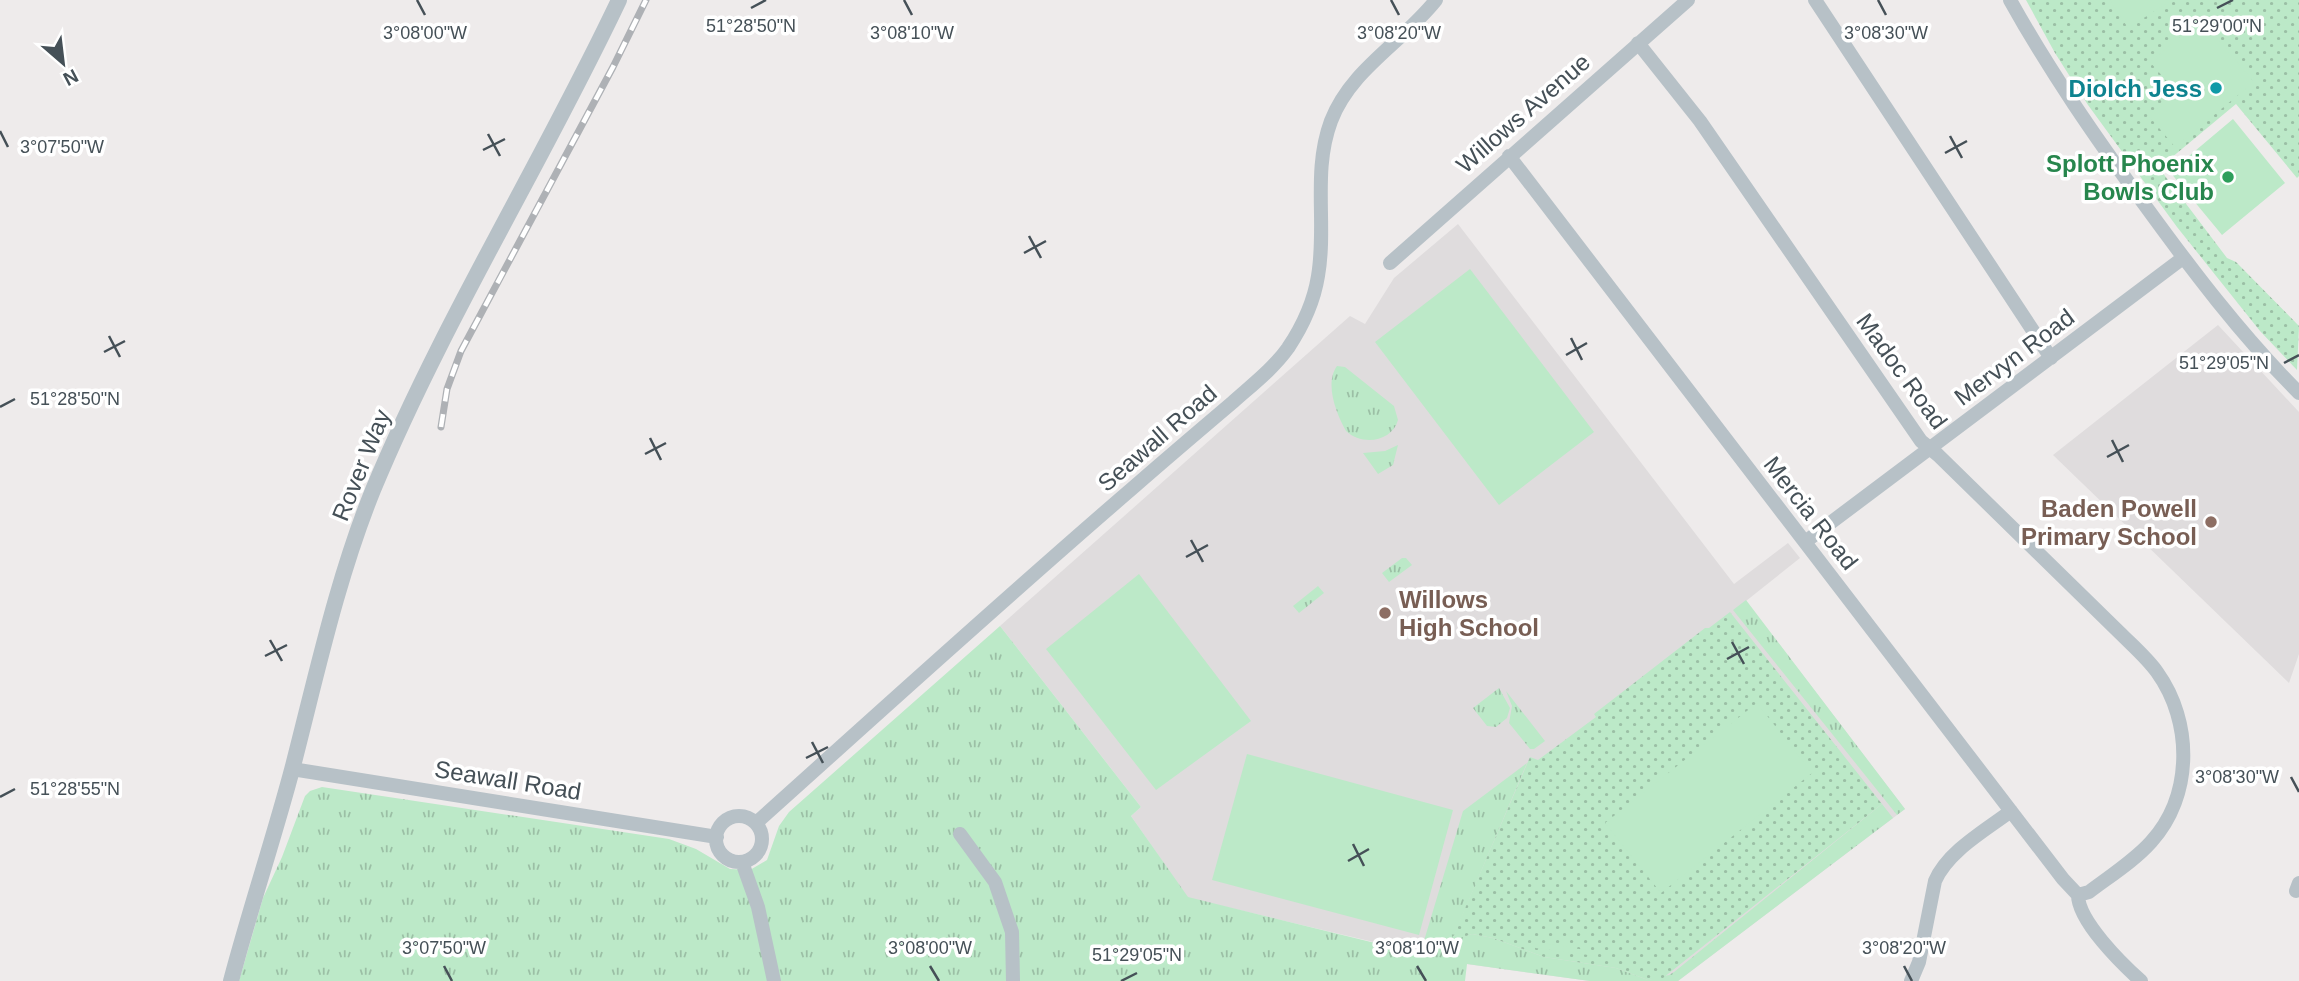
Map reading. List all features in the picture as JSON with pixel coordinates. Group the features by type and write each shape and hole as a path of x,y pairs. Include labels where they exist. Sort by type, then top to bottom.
{"street":[{"name":"Rover Way","path":"231,981 292,769 347,562 397,435 438,349 588,66 620,0"},
{"name":"Seawall Road","path":"756,823 1276,364 1299,328 1318,277 1321,164 1326,136 1335,113 1359,75 1420,19 1436,0"},
{"name":"Willows Avenue","path":"1390,263 1688,0"},
{"path":"1815,0 2051,358"},
{"path":"2010,0 2068,99 2183,258 2253,344 2299,393"},
{"name":"Madoc Road","path":"1639,43 1700,121 1921,441 2150,663 2165,684 2175,706 2183,749 2180,789 2175,806 2144,850 2089,892 2078,895"},
{"name":"Mercia Road","path":"1509,156 2063,879 2078,895 2082,913 2124,966 2141,981"},
{"name":"Mervyn Road","path":"1805,541 2183,258"},
{"name":"Seawall Road","path":"292,769 717,837"},
{"path":"1911,981 1919,962 1939,872 1954,855 2011,811"},
{"path":"747,817 756,823 762,834 760,849 749,860 742,862 735,862 722,855 717,837 720,827 731,818 747,817"},
{"path":"960,834 995,882 1012,932 1013,981"},
{"path":"742,862 758,907 774,981"}],"shaded area":[{"name":"Willows High School","path":"1458,224 1734,584 1788,543 1800,558 1746,601 1905,809 1678,981 1590,981 1467,964 1188,898 1131,816 1141,807 1000,626 1350,316 1365,324 1394,278"},
{"name":"Baden Powell Primary School","path":"2218,325 2299,412 2299,654 2289,683 2053,455"}],"green space":[{"path":"2026,0 2299,0 2299,176 2297,178 2236,104 2159,168 2227,258 2236,262 2299,326 2297,370 2260,331 2177,227 2088,105"},
{"path":"2110,0 2172,0 2128,28"},
{"path":"2201,19 2254,82 2175,147 2149,116 2177,93 2150,62"},
{"name":"Splott Phoenix Bowls Club","path":"2233,119 2285,183 2222,235 2170,172"},
{"path":"1470,269 1594,432 1499,505 1375,342"},
{"path":"1337,366 1345,367 1394,406 1398,420 1390,433 1368,440 1360,439 1346,431 1339,417 1332,390 1333,373"},
{"path":"1398,445 1393,465 1378,474 1363,453 1385,451"},
{"path":"1402,558 1406,558 1412,565 1389,582 1382,573"},
{"path":"1139,574 1251,721 1156,790 1046,649"},
{"path":"1318,586 1324,593 1299,613 1293,606"},
{"path":"1746,600 1905,809 1897,815 1733,610"},
{"path":"1730,612 1882,804 1663,978 1648,980 1616,968 1544,957 1493,938 1472,934 1451,941 1530,757 1538,760 1596,717 1594,714 1705,628 1709,628"},
{"path":"1000,626 1141,807 1131,816 1188,897 1420,954 1463,811 1527,763 1452,940 1472,934 1493,938 1544,957 1616,968 1648,980 1674,972 1882,804 1893,818 1678,981 1590,981 1467,964 1465,981 239,981 263,898 305,796 310,791 322,787 669,839 696,849 730,869 750,870 767,860 779,826 789,812"},
{"path":"1499,688 1510,708 1507,718 1496,727 1487,726 1473,708"},
{"path":"1506,691 1545,741 1534,749 1530,749 1509,723 1512,706"},
{"path":"1757,703 1812,773 1661,893 1605,823"},
{"path":"1247,754 1453,810 1419,935 1212,880"},
{"path":"1536,942 1598,952 1597,956 1535,948"}],"railway":[{"path":"441,427 447,389 461,351 646,0"}],"place":[{"name":"Diolch Jess","path":"2216,88"},
{"name":"Splott Phoenix Bowls Club","path":"2228,177"},
{"name":"Baden Powell Primary School","path":"2211,522"},
{"name":"Willows High School","path":"1385,613"}]}
